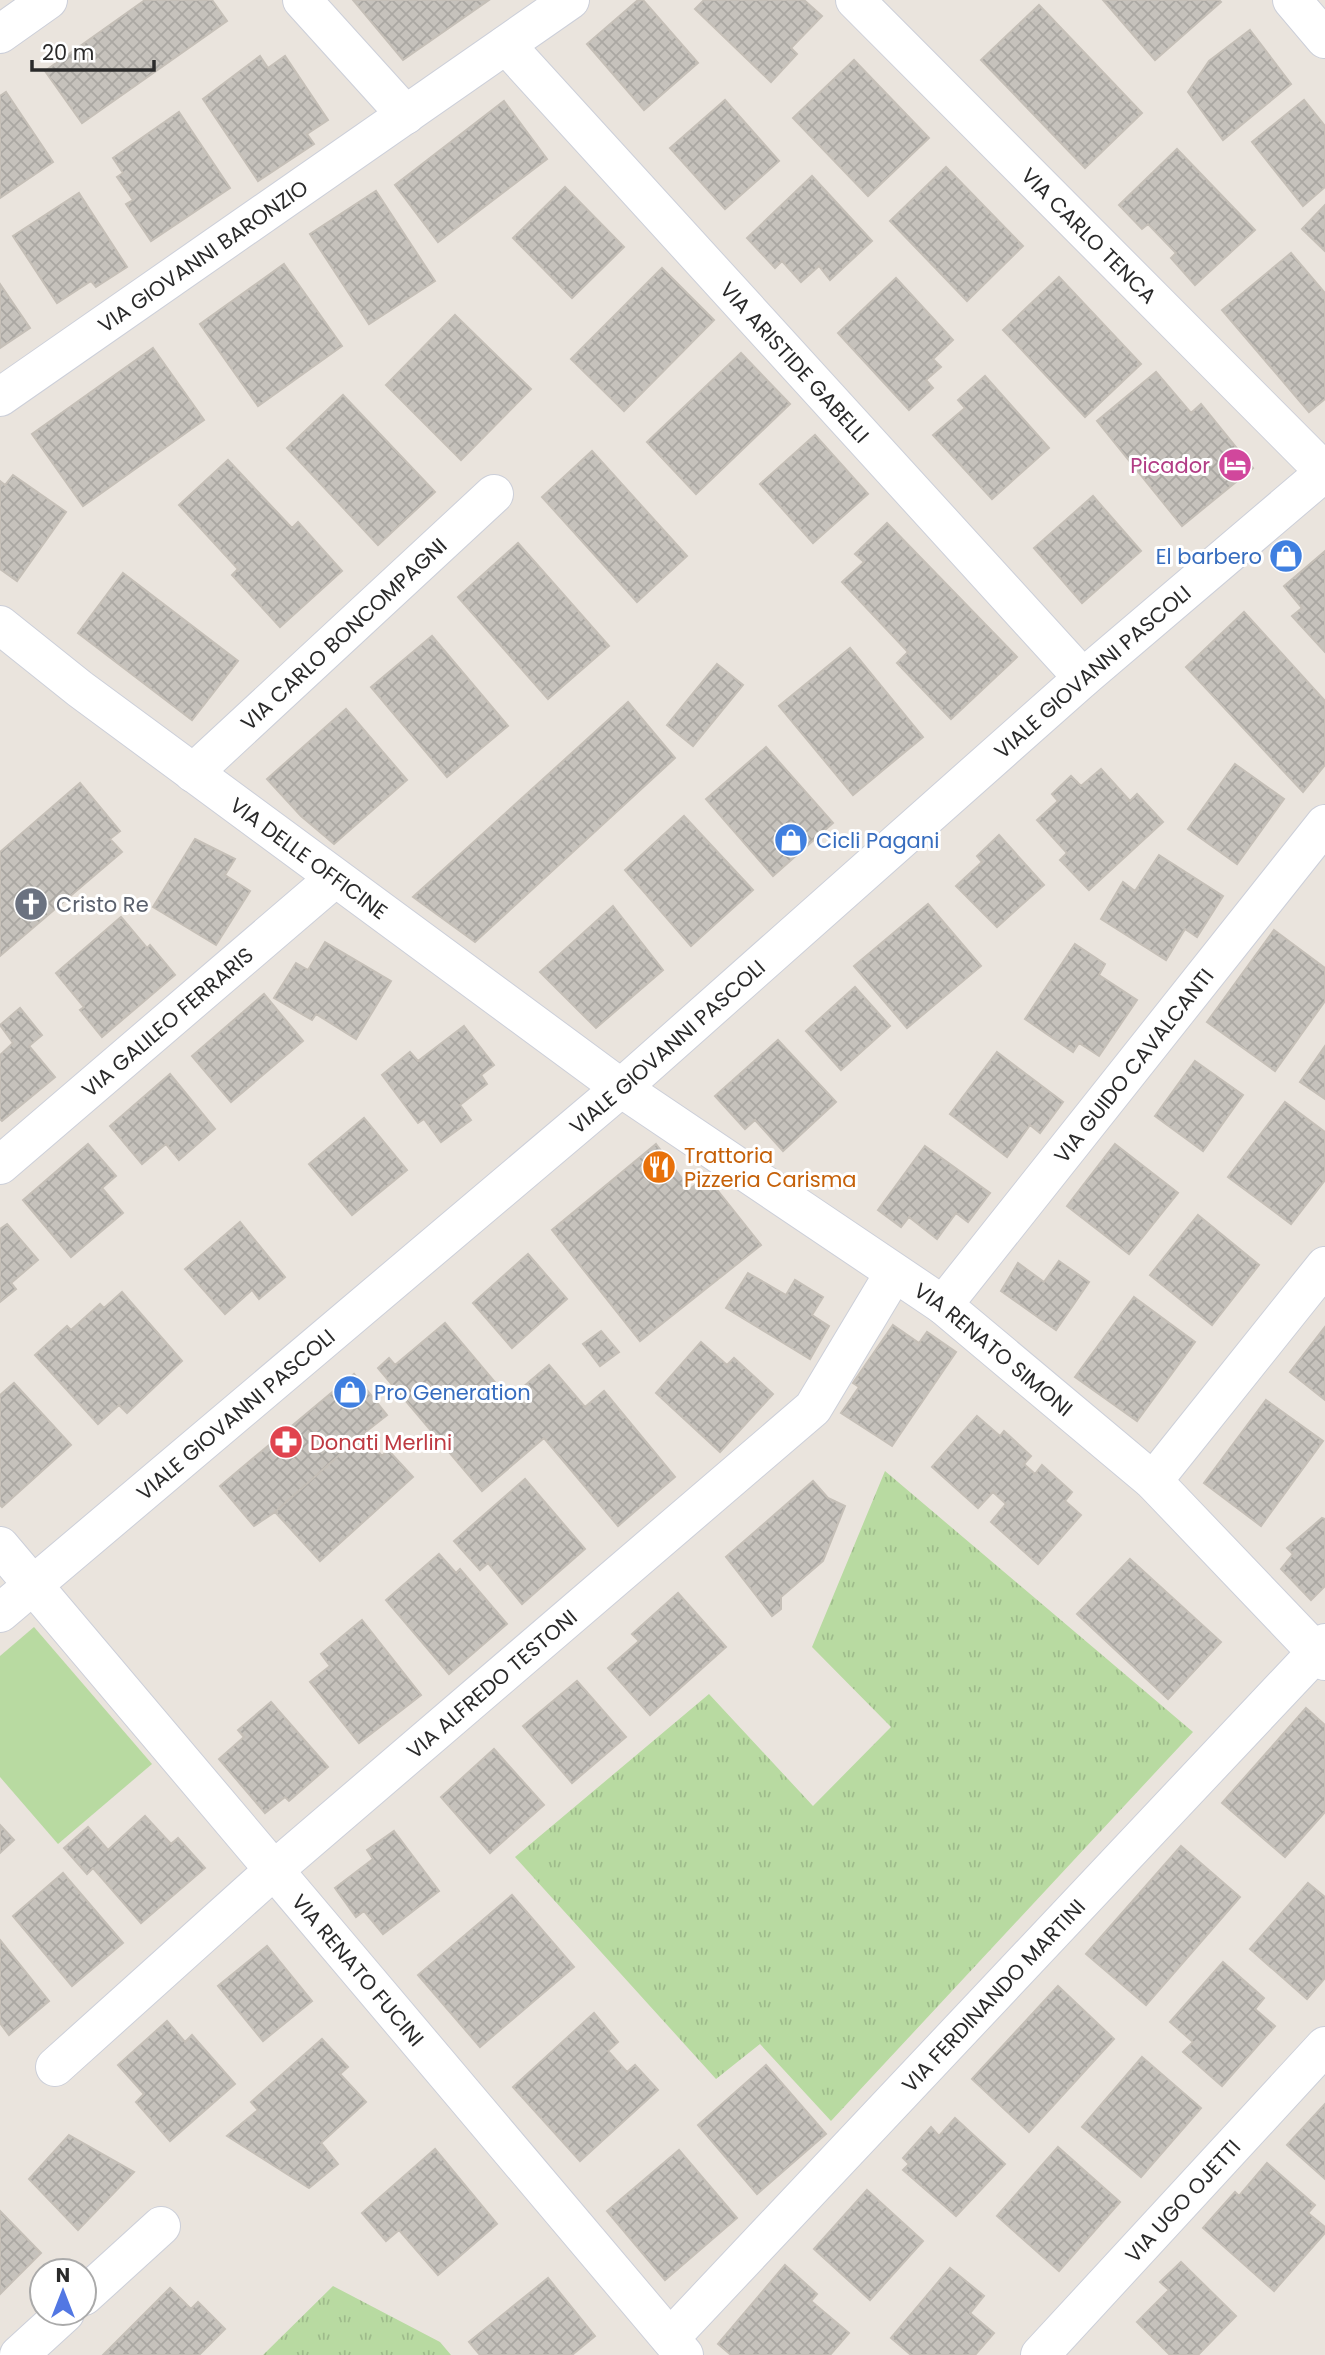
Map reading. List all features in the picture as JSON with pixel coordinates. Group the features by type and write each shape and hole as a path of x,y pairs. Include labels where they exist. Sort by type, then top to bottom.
{"street":[{"path":"0,34 48,0"},
{"path":"302,0 406,115"},
{"name":"VIA GIOVANNI BARONZIO","path":"0,397 570,0"},
{"name":"VIA CARLO TENCA","path":"856,0 1325,472"},
{"path":"1292,0 1325,39"},
{"name":"VIA ARISTIDE GABELLI","path":"506,45 1083,678"},
{"name":"VIALE GIOVANNI PASCOLI","path":"0,1613 621,1088 1083,678 1325,472"},
{"name":"VIA CARLO BONCOMPAGNI","path":"193,773 494,494"},
{"name":"VIA DELLE OFFICINE","path":"0,625 80,689 621,1088"},
{"name":"VIA GUIDO CAVALCANTI","path":"943,1306 1325,824"},
{"name":"VIA GALILEO FERRARIS","path":"0,1165 335,878"},
{"name":"VIA RENATO SIMONI","path":"621,1088 943,1306 1153,1481 1322,1652"},
{"path":"1153,1481 1325,1266"},
{"name":"VIA ALFREDO TESTONI","path":"55,2067 274,1870 813,1408 894,1273"},
{"name":"VIA RENATO FUCINI","path":"0,1546 677,2347"},
{"name":"VIA FERDINANDO MARTINI","path":"677,2347 1322,1652"},
{"name":"VIA UGO OJETTI","path":"1040,2355 1325,2046"},
{"path":"98,2283 161,2226"},
{"path":"19,2355 50,2327"}],"green space":[{"path":"885,1471 1193,1732 831,2121 760,2044 716,2079 515,1857 709,1694 813,1806 891,1727 812,1647"},
{"path":"34,1627 152,1764 58,1844 0,1777 0,1656"},
{"path":"333,2286 440,2342 451,2355 263,2355"}],"building":[{"path":"145,0 212,0 227,21 82,123 45,71"},
{"path":"353,0 489,0 403,60"},
{"path":"638,0 643,0 698,63 644,110 587,44"},
{"path":"704,0 804,0 822,16 791,48 797,54 771,82 695,9"},
{"path":"1103,0 1219,0 1221,2 1155,60"},
{"path":"1039,5 1142,113 1085,168 981,60"},
{"path":"1250,30 1291,84 1223,140 1188,92 1209,61"},
{"path":"260,56 268,68 285,56 328,120 307,134 314,144 258,181 203,99"},
{"path":"854,60 929,138 868,196 793,118"},
{"path":"6,92 53,162 0,198 0,96"},
{"path":"725,100 779,161 725,209 670,148"},
{"path":"1304,100 1325,126 1325,187 1303,206 1252,142"},
{"path":"504,101 547,159 438,242 395,185"},
{"path":"179,112 230,188 151,241 126,204 133,200 117,177 123,173 113,158"},
{"path":"1177,149 1255,230 1195,285 1171,258 1176,253 1148,224 1142,229 1119,205"},
{"path":"946,167 1023,246 967,301 890,221"},
{"path":"812,176 872,241 830,280 819,266 801,282 782,261 775,268 747,238"},
{"path":"565,187 624,247 572,298 513,238"},
{"path":"376,191 435,281 369,324 310,234"},
{"path":"79,193 127,267 96,287 91,281 57,303 13,236"},
{"path":"1325,205 1325,251 1302,229"},
{"path":"1291,253 1325,293 1325,399 1309,412 1222,310"},
{"path":"284,264 342,346 258,406 200,324"},
{"path":"662,268 714,320 624,411 571,359"},
{"path":"1059,277 1141,364 1085,417 1003,330"},
{"path":"896,278 953,340 933,359 941,367 926,380 933,388 909,410 838,333"},
{"path":"0,284 30,328 0,348"},
{"path":"455,315 531,389 461,460 386,385"},
{"path":"153,348 204,420 83,506 32,434"},
{"path":"741,353 790,404 696,494 647,442"},
{"path":"1156,372 1191,413 1201,404 1253,468 1182,526 1097,421"},
{"path":"985,376 1049,448 992,499 933,435 965,408 958,400"},
{"path":"343,395 435,492 378,545 287,448"},
{"path":"815,435 868,494 813,543 760,484"},
{"path":"592,451 687,556 637,602 542,497"},
{"path":"228,460 292,528 298,522 342,571 280,627 232,575 238,569 179,505"},
{"path":"13,475 66,512 17,581 0,569 0,481 5,485"},
{"path":"1093,496 1141,551 1082,603 1034,548"},
{"path":"887,523 1017,657 951,719 897,663 908,652 842,582 864,562 855,554"},
{"path":"518,543 609,646 548,699 458,597"},
{"path":"1325,551 1325,652 1292,616 1302,608 1284,586"},
{"path":"123,573 238,661 192,720 78,633"},
{"path":"1244,612 1325,701 1325,765 1303,792 1186,667"},
{"path":"432,636 508,726 447,777 371,687"},
{"path":"850,648 923,737 853,795 779,706"},
{"path":"717,664 743,685 693,746 667,725"},
{"path":"628,702 675,758 475,942 413,897"},
{"path":"346,709 407,780 334,844 301,816 267,779"},
{"path":"766,747 833,823 773,876 706,799"},
{"path":"1235,764 1284,799 1237,864 1188,829"},
{"path":"1101,769 1130,801 1137,794 1163,822 1089,890 1060,860 1067,853 1037,820 1058,801 1052,794 1071,776 1081,786"},
{"name":"Cristo Re","path":"80,783 120,831 110,839 122,852 0,956 0,852"},
{"path":"684,816 753,890 691,946 625,870"},
{"path":"999,835 1044,885 997,927 956,886 982,862 977,856"},
{"path":"195,839 235,859 225,875 250,891 216,945 153,907"},
{"path":"1159,855 1223,896 1197,937 1185,929 1166,960 1101,919 1123,882 1135,891"},
{"path":"928,904 981,966 907,1028 854,966"},
{"path":"613,906 663,970 596,1028 540,972"},
{"path":"121,917 147,948 150,945 175,975 102,1037 80,1010 84,1007 56,973"},
{"path":"1274,930 1325,968 1325,1001 1275,1071 1207,1022"},
{"path":"325,942 391,981 356,1039 316,1014 312,1020 274,998 296,963 308,970"},
{"path":"1075,944 1105,964 1099,975 1137,1000 1099,1056 1079,1043 1073,1052 1025,1019"},
{"path":"855,987 890,1026 841,1070 806,1031"},
{"path":"264,994 303,1041 231,1102 192,1056"},
{"path":"20,1008 42,1035 29,1046 55,1077 2,1121 0,1055 13,1043 0,1025"},
{"path":"464,1026 494,1065 481,1075 487,1084 460,1105 471,1120 441,1142 424,1119 418,1123 382,1075 410,1052 418,1061"},
{"path":"778,1040 836,1102 783,1151 755,1120 745,1129 715,1096"},
{"path":"1325,1046 1325,1099 1300,1082"},
{"path":"997,1052 1063,1102 1040,1133 1030,1125 1007,1157 950,1114"},
{"path":"1195,1061 1243,1095 1203,1151 1155,1116"},
{"path":"170,1074 215,1129 179,1160 166,1144 142,1164 110,1126"},
{"path":"1285,1102 1325,1132 1325,1180 1291,1224 1228,1177"},
{"path":"364,1118 407,1170 352,1215 309,1164"},
{"path":"88,1144 116,1176 102,1188 123,1213 71,1257 23,1200"},
{"path":"656,1144 690,1189 706,1176 761,1245 640,1341 552,1230"},
{"path":"1115,1144 1178,1193 1129,1254 1067,1206"},
{"path":"925,1146 990,1193 968,1222 956,1213 937,1239 909,1217 901,1227 878,1210"},
{"path":"1198,1215 1259,1265 1212,1325 1150,1275"},
{"path":"240,1222 285,1277 259,1299 252,1290 225,1314 185,1269"},
{"path":"7,1224 38,1260 11,1283 16,1289 0,1302 0,1229"},
{"path":"528,1254 567,1299 512,1348 473,1303"},
{"path":"1059,1261 1089,1282 1056,1330 1001,1291 1018,1263 1044,1282"},
{"path":"748,1273 786,1295 795,1280 823,1297 812,1315 829,1326 810,1359 726,1308"},
{"path":"122,1292 182,1361 127,1413 119,1405 98,1424 35,1355 67,1326 71,1330 100,1304 104,1308"},
{"path":"1134,1297 1195,1342 1137,1421 1075,1377"},
{"path":"445,1323 509,1399 549,1365 585,1407 604,1391 675,1477 618,1526 544,1438 482,1491 378,1368 389,1358 395,1365"},
{"path":"893,1325 919,1343 927,1332 956,1352 892,1446 841,1413 859,1387 853,1383"},
{"path":"1325,1327 1325,1400 1290,1372"},
{"path":"601,1331 619,1352 600,1366 583,1344"},
{"path":"701,1342 727,1365 734,1358 773,1394 720,1452 656,1393"},
{"path":"354,1374 387,1415 275,1512 254,1526 220,1486"},
{"path":"14,1383 71,1445 2,1507 0,1395"},
{"path":"1266,1400 1323,1441 1261,1526 1204,1483"},
{"path":"977,1416 1000,1436 1004,1431 1031,1456 1024,1464 1035,1474 1042,1465 1072,1492 1065,1501 1081,1515 1038,1564 991,1522 1006,1504 993,1492 978,1508 932,1467"},
{"path":"363,1434 382,1456 388,1450 413,1477 320,1561 275,1512"},
{"path":"525,1479 585,1549 522,1604 488,1563 480,1570 454,1541"},
{"path":"813,1481 828,1498 845,1506 823,1561 781,1597 781,1609 772,1616 726,1557"},
{"path":"1322,1518 1325,1519 1325,1586 1311,1600 1281,1569 1293,1554 1287,1548"},
{"path":"439,1554 456,1573 460,1569 507,1624 449,1674 386,1600"},
{"path":"1130,1559 1221,1642 1168,1699 1077,1614"},
{"path":"678,1593 726,1647 650,1715 608,1668 639,1641 632,1634"},
{"path":"362,1620 421,1695 359,1743 310,1682 330,1666 321,1654"},
{"path":"577,1681 626,1737 572,1783 523,1726"},
{"path":"271,1702 328,1767 289,1801 285,1797 265,1813 219,1759 244,1737 238,1730"},
{"path":"1306,1708 1325,1725 1325,1812 1285,1857 1222,1803"},
{"path":"494,1749 544,1805 490,1853 441,1797"},
{"path":"145,1816 171,1844 178,1838 205,1868 141,1923 93,1868 87,1874 64,1848 88,1827 108,1850"},
{"path":"0,1825 14,1840 0,1853"},
{"path":"394,1831 439,1891 383,1934 364,1911 356,1917 335,1888 373,1859 367,1850"},
{"path":"1181,1846 1240,1897 1146,2005 1086,1954"},
{"path":"63,1873 123,1943 72,1986 13,1916"},
{"path":"1308,1883 1325,1897 1325,1978 1307,1999 1250,1949"},
{"path":"512,1895 574,1967 480,2047 418,1975"},
{"path":"0,1940 49,2001 9,2035 0,2023"},
{"path":"267,1946 312,2001 263,2041 218,1986"},
{"path":"1223,1962 1264,1998 1255,2009 1275,2026 1222,2086 1183,2052 1193,2042 1170,2022"},
{"path":"1058,1986 1114,2039 1029,2132 972,2079"},
{"path":"594,2013 618,2042 608,2051 627,2072 635,2065 658,2090 580,2161 513,2087"},
{"path":"167,2021 185,2042 192,2035 235,2084 170,2141 136,2102 144,2094 118,2065"},
{"path":"322,2039 348,2067 340,2074 366,2102 321,2143 338,2164 309,2188 227,2136 258,2110 251,2102"},
{"path":"1142,2057 1201,2108 1141,2177 1082,2127"},
{"path":"766,2065 826,2134 757,2194 698,2125"},
{"path":"1325,2104 1325,2179 1287,2145"},
{"path":"955,2118 1005,2164 956,2216 903,2170 909,2164 903,2158 931,2127 939,2136"},
{"path":"69,2135 134,2172 78,2230 29,2179"},
{"path":"1058,2147 1120,2202 1059,2271 997,2216"},
{"path":"435,2149 497,2224 438,2275 399,2230 386,2241 362,2213"},
{"path":"679,2150 737,2218 665,2280 607,2211"},
{"path":"1267,2163 1315,2205 1308,2213 1325,2227 1325,2233 1274,2291 1203,2228 1235,2192 1239,2196"},
{"path":"867,2190 923,2241 870,2300 814,2249"},
{"path":"0,2211 41,2253 37,2257 28,2257 28,2266 0,2294"},
{"path":"1181,2262 1236,2316 1198,2355 1170,2355 1137,2322 1169,2290 1160,2282"},
{"path":"785,2265 817,2294 811,2301 849,2333 830,2355 731,2355 718,2344"},
{"path":"950,2268 984,2296 970,2313 994,2333 975,2355 911,2355 891,2338"},
{"path":"548,2278 595,2336 572,2355 480,2355 469,2342"},
{"path":"170,2288 191,2309 198,2302 225,2329 199,2355 103,2355"}],"place":[{"name":"Picador","path":"1235,465"},
{"name":"El barbero","path":"1286,556"},
{"name":"Cicli Pagani","path":"791,840"},
{"name":"Cristo Re","path":"31,904"},
{"name":"Trattoria Pizzeria Carisma","path":"659,1167"},
{"name":"Pro Generation","path":"350,1392"},
{"name":"Donati Merlini","path":"286,1442"}]}
